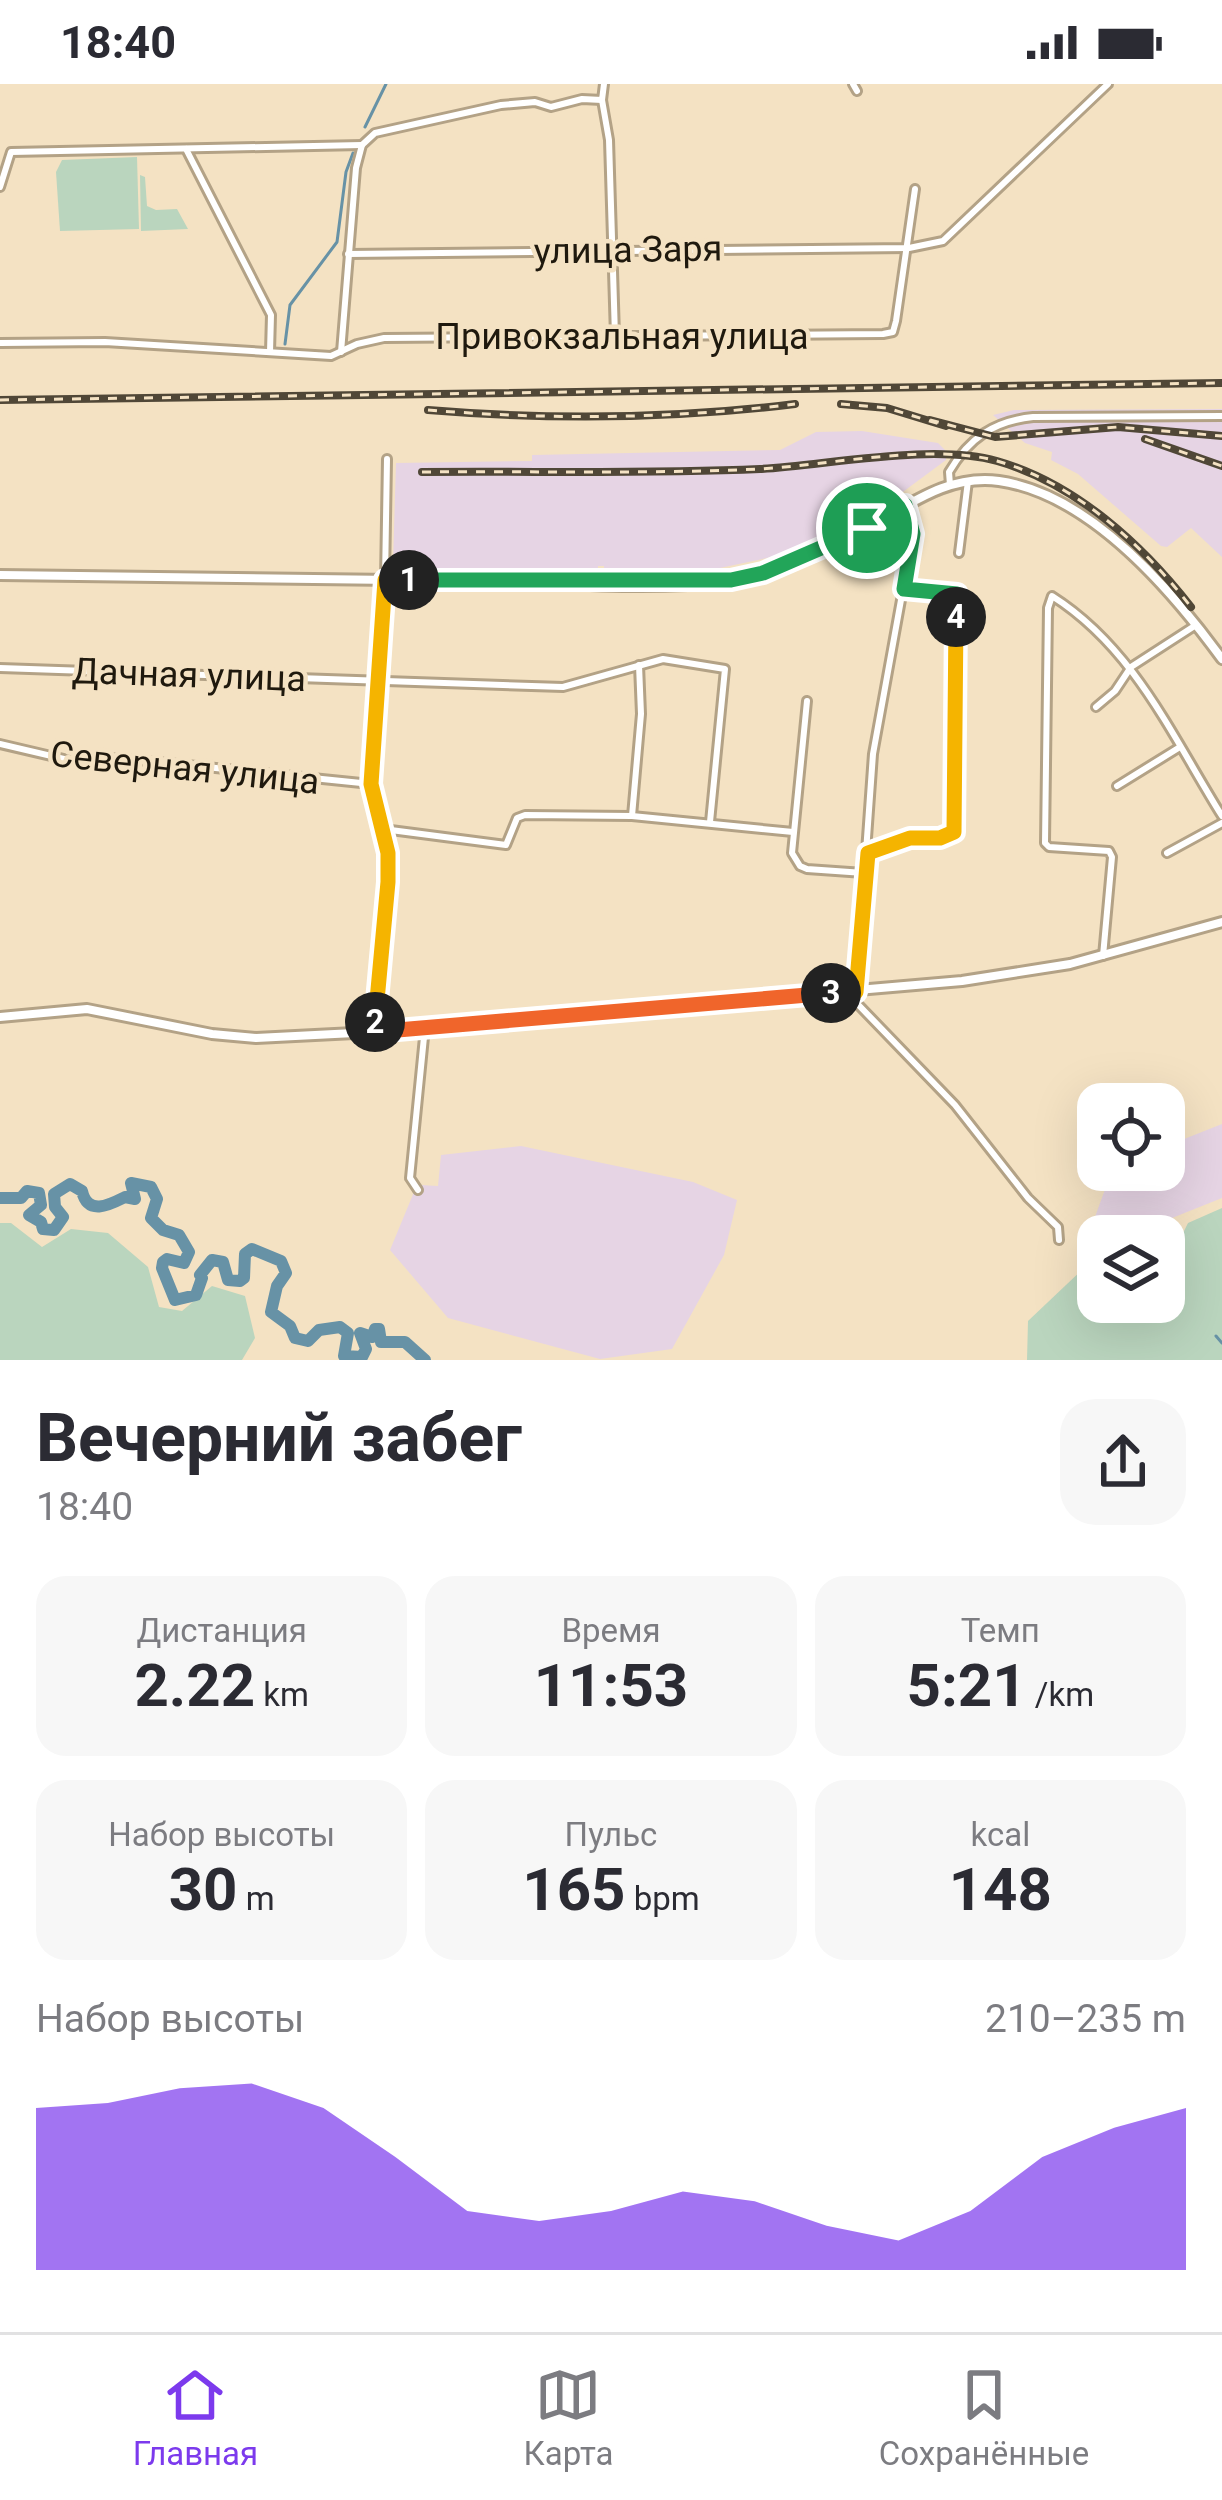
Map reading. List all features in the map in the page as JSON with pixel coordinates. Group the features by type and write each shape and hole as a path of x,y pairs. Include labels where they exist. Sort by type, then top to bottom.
{"street":[{"path":"604,84 615,336"},
{"path":"915,189 909,248 951,237 1108,84"},
{"path":"0,187 11,152 359,145 375,133 466,110 602,100"},
{"path":"341,352 359,145"},
{"path":"186,149 271,315 270,352"},
{"name":"улица Заря","path":"348,254 909,248"},
{"name":"Привокзальная улица","path":"0,343 105,342 331,356 383,338 893,332 909,248"},
{"path":"950,485 952,466 980,435 1002,422 1033,417 1222,416"},
{"path":"374,1032 388,882 383,830 371,784 385,580 387,459"},
{"path":"959,554 968,481"},
{"path":"0,575 731,580 763,573 831,546 950,485 997,481 1024,488 1085,519 1144,565 1222,659"},
{"path":"905,505 913,534 873,754 868,853 851,992 1058,1227 1059,1240"},
{"path":"868,853 910,838 940,838 954,832 957,594 904,589"},
{"path":"1103,956 1109,851 1045,843 1048,608 1052,596 1103,633 1131,667 1222,819 1167,853"},
{"path":"1096,707 1115,691 1131,667 1196,625"},
{"path":"632,816 641,714 639,665 663,659 725,669 710,822"},
{"name":"Дачная улица","path":"0,668 563,687 639,665"},
{"path":"807,701 792,853 800,866 864,873"},
{"name":"Северная улица","path":"0,744 53,760 81,763 119,758 371,784"},
{"path":"1117,786 1181,747"},
{"path":"383,830 506,845 518,818 525,815 632,816 793,832"},
{"path":"0,1017 87,1009 256,1038 374,1032 962,981 1070,964 1222,922"},
{"path":"418,1190 410,1178 425,1027"}],"shaded area":[{"path":"1222,409 1222,557 1191,528 1167,547 1161,546 1078,474 1051,460 1052,452 1025,443 993,415 1014,410"},
{"path":"862,431 938,443 946,451 946,460 873,514 772,557 715,569 604,572 604,566 598,566 598,574 399,573 393,563 396,463 780,450 816,432"},
{"path":"1222,1124 1222,1198 1180,1215 1096,1215 1104,1191 1185,1191 1185,1139"},
{"path":"521,1146 693,1182 737,1200 724,1255 672,1349 600,1359 448,1318 390,1250 414,1192 420,1185 438,1186 441,1155"}],"green space":[{"path":"137,157 139,229 60,231 56,172 62,160"},
{"path":"140,175 145,177 147,206 177,209 188,229 141,231"},
{"path":"1222,1208 1222,1360 1027,1360 1028,1321 1077,1275 1077,1323 1185,1323 1188,1223"},
{"path":"0,1223 11,1223 42,1247 71,1229 108,1233 148,1267 159,1307 182,1311 212,1286 245,1296 255,1338 242,1360 0,1360"}],"waterway":[{"path":"365,127 386,84"},
{"path":"285,344 290,305 337,242 353,153"},
{"path":"0,1198 39,1193 41,1205 29,1215 43,1229 54,1230 63,1217 55,1207 54,1194 70,1184 95,1206 125,1197 135,1199 131,1183 151,1187 157,1199 151,1218 163,1230 179,1235 189,1252 184,1263 163,1262 175,1300 196,1295 200,1275 212,1260 223,1262 228,1280 240,1281 245,1254 252,1249 281,1261 286,1273 277,1286 271,1312 290,1326 295,1338 308,1341 319,1330 340,1327 348,1333 344,1356 362,1357 366,1349 360,1333 372,1337 379,1329 381,1342 405,1342 425,1360"},
{"path":"1216,1336 1222,1343"}],"railway":[{"path":"0,400 1222,383"},
{"path":"428,410 612,416 795,404"},
{"path":"841,404 887,408 946,426"},
{"path":"930,420 995,437 1118,427 1222,436"},
{"path":"1145,439 1222,466"},
{"path":"422,472 718,471 912,455 971,456 1026,471 1080,500 1129,539 1191,607"}],"route":[{"path":"905,505 913,534 904,589 957,594 954,832 940,838 910,838 868,853 856,992 374,1032 388,882 388,853 371,784 385,580 731,580 763,573 867,528 905,505"}]}
